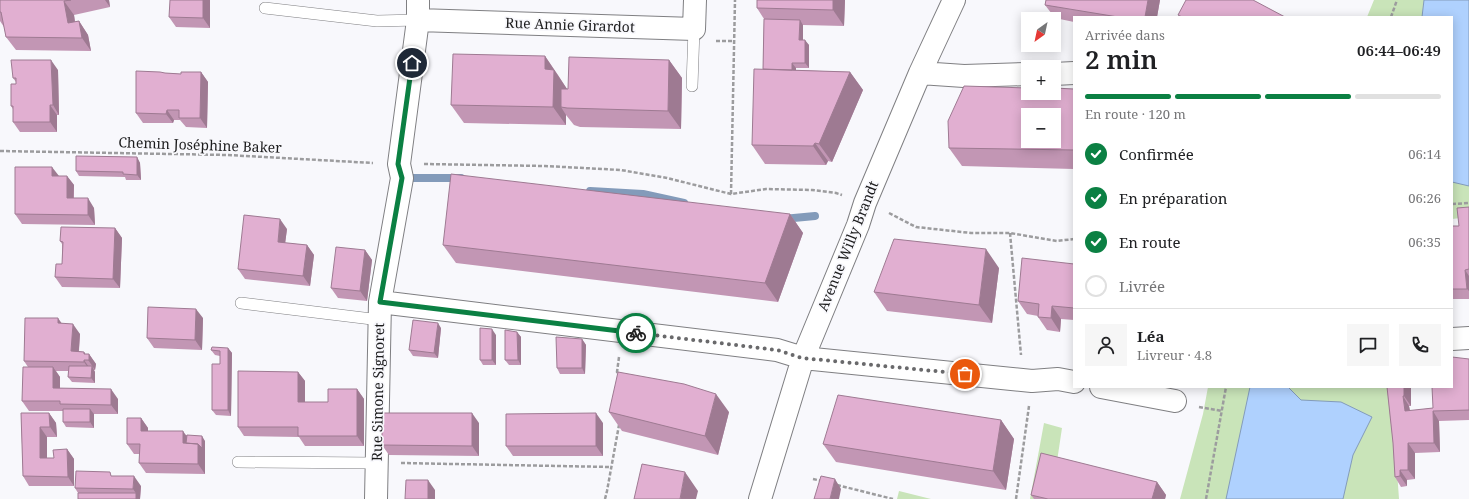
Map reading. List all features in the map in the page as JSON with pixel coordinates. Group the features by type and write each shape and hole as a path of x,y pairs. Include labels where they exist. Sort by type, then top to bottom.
{"street":[{"path":"694,29 695,0"},
{"name":"Avenue Willy Brandt","path":"760,499 802,358 920,73 954,0"},
{"name":"Rue Annie Girardot","path":"418,10 694,29"},
{"name":"Rue Simone Signoret","path":"376,499 380,311 402,178 398,164 418,10"},
{"path":"920,73 964,76 1021,74"},
{"path":"1061,74 1073,74"},
{"path":"380,311 622,331 777,350 802,358 1028,380 1058,379 1073,382"},
{"path":"1453,339 1469,338"},
{"path":"1106,388 1175,401"}],"lane":[{"path":"264,8 377,21 418,10"},
{"path":"692,86 694,29"},
{"path":"241,303 380,311"},
{"path":"238,462 376,463"}],"path":[{"path":"735,0 731,194 766,189 812,190 836,193 888,212 916,227 971,233 1010,233 1057,241 1073,239"},
{"path":"1391,16 1397,0"},
{"name":"Chemin Joséphine Baker","path":"0,151 228,155 398,164 545,166 621,170 668,178 731,194"},
{"path":"1453,204 1469,203"},
{"path":"1010,233 1028,380 1016,499"},
{"path":"621,377 617,372 622,331"},
{"path":"1206,499 1226,388"},
{"path":"605,499 619,427 618,420"},
{"path":"376,463 611,466"},
{"path":"813,479 828,483"},
{"path":"836,485 893,499"}],"green space":[{"path":"1374,0 1469,0 1469,217 1453,219 1453,16 1367,16"},
{"path":"1208,388 1391,388 1399,499 1180,499 1203,414"},
{"path":"1044,423 1062,428 1056,468 1043,499 1030,499"},
{"path":"899,491 931,499 897,499"}],"water":[{"path":"1424,0 1469,0 1469,186 1453,182 1453,16 1422,16"},
{"path":"1250,388 1289,388 1301,400 1341,402 1372,417 1353,455 1343,499 1226,499"}],"building":[{"path":"0,0 71,0 64,1 68,23 79,21 82,38 6,37 0,12"},
{"path":"170,0 203,0 203,18 169,17"},
{"path":"757,0 833,0 833,10 757,8"},
{"path":"1046,0 1148,0 1145,16 1112,16 1045,5"},
{"path":"1186,0 1253,0 1283,16 1180,16 1178,15"},
{"path":"764,19 800,20 799,40 805,40 805,63 792,63 792,70 763,69"},
{"path":"453,54 545,56 545,69 554,70 553,107 451,105"},
{"path":"569,57 669,60 668,111 561,107 561,89 568,89"},
{"path":"11,60 51,60 53,105 50,105 50,122 13,122 11,84 16,84 16,78 13,78"},
{"path":"754,69 850,72 819,144 815,143 813,146 752,145"},
{"path":"136,71 181,74 181,72 201,72 200,118 179,118 179,110 167,110 166,114 136,113"},
{"path":"964,86 1021,88 1021,100 1061,100 1061,88 1073,89 1073,150 949,148 948,121"},
{"path":"76,156 137,157 137,175 123,174 123,172 76,171"},
{"path":"15,167 52,167 52,176 67,176 67,198 88,198 88,215 15,214"},
{"path":"451,174 790,214 765,283 443,245"},
{"path":"1469,207 1469,269 1465,270 1467,289 1453,289 1453,226 1459,226 1457,208"},
{"path":"244,215 280,219 278,242 307,245 303,276 238,269"},
{"path":"61,227 115,228 113,279 55,277 56,264 62,264 63,242 60,241"},
{"path":"894,239 986,249 979,305 874,292"},
{"path":"336,247 365,250 360,291 331,288"},
{"path":"1022,258 1073,264 1073,308 1052,306 1051,318 1038,317 1039,304 1018,301"},
{"path":"148,307 196,309 195,340 147,338"},
{"path":"25,318 58,318 58,323 73,324 71,351 89,354 89,360 84,360 84,362 24,361"},
{"path":"413,320 438,323 434,353 409,350"},
{"path":"480,328 492,329 492,360 480,360"},
{"path":"505,330 517,332 518,360 505,360"},
{"path":"556,337 582,339 582,368 557,368"},
{"path":"212,347 228,348 228,410 212,410 212,364 220,364 220,351 211,350"},
{"path":"1453,357 1469,359 1469,410 1433,411 1434,443 1408,443 1408,470 1400,470 1400,476 1395,477 1387,388 1404,388 1403,396 1405,411 1433,408 1432,388 1453,388"},
{"path":"69,366 92,366 91,378 68,377"},
{"path":"23,367 53,367 53,388 111,389 111,405 60,404 60,401 22,401"},
{"path":"238,371 298,372 298,402 328,402 328,389 357,389 357,436 298,436 298,427 238,427"},
{"path":"618,372 684,384 716,394 705,436 609,412"},
{"path":"838,395 1001,420 993,471 823,444"},
{"path":"63,409 90,409 90,422 63,422"},
{"path":"21,413 49,413 50,427 40,427 40,458 54,458 53,450 67,449 68,477 23,476"},
{"path":"382,413 472,413 472,446 382,445"},
{"path":"596,413 596,446 506,446 506,414"},
{"path":"127,418 141,418 141,431 183,431 183,443 198,444 198,464 139,463 140,444 127,444"},
{"path":"187,435 202,436 202,448 198,444 186,443"},
{"path":"1041,453 1157,482 1152,499 1048,499 1031,495"},
{"path":"642,464 685,472 680,499 634,499"},
{"path":"76,471 110,472 111,476 134,476 133,489 75,488"},
{"path":"821,476 835,479 830,499 814,499"},
{"path":"406,480 428,480 428,499 405,499"},
{"path":"78,493 136,493 136,499 78,499"}],"waterway":[{"path":"403,178 461,178"},
{"path":"590,191 643,194 684,203"},
{"path":"783,219 815,216"}],"way so far":[{"path":"636,333 777,350 802,358 965,374"}],"route":[{"path":"412,63 398,164 402,178 380,302 636,333"}]}
